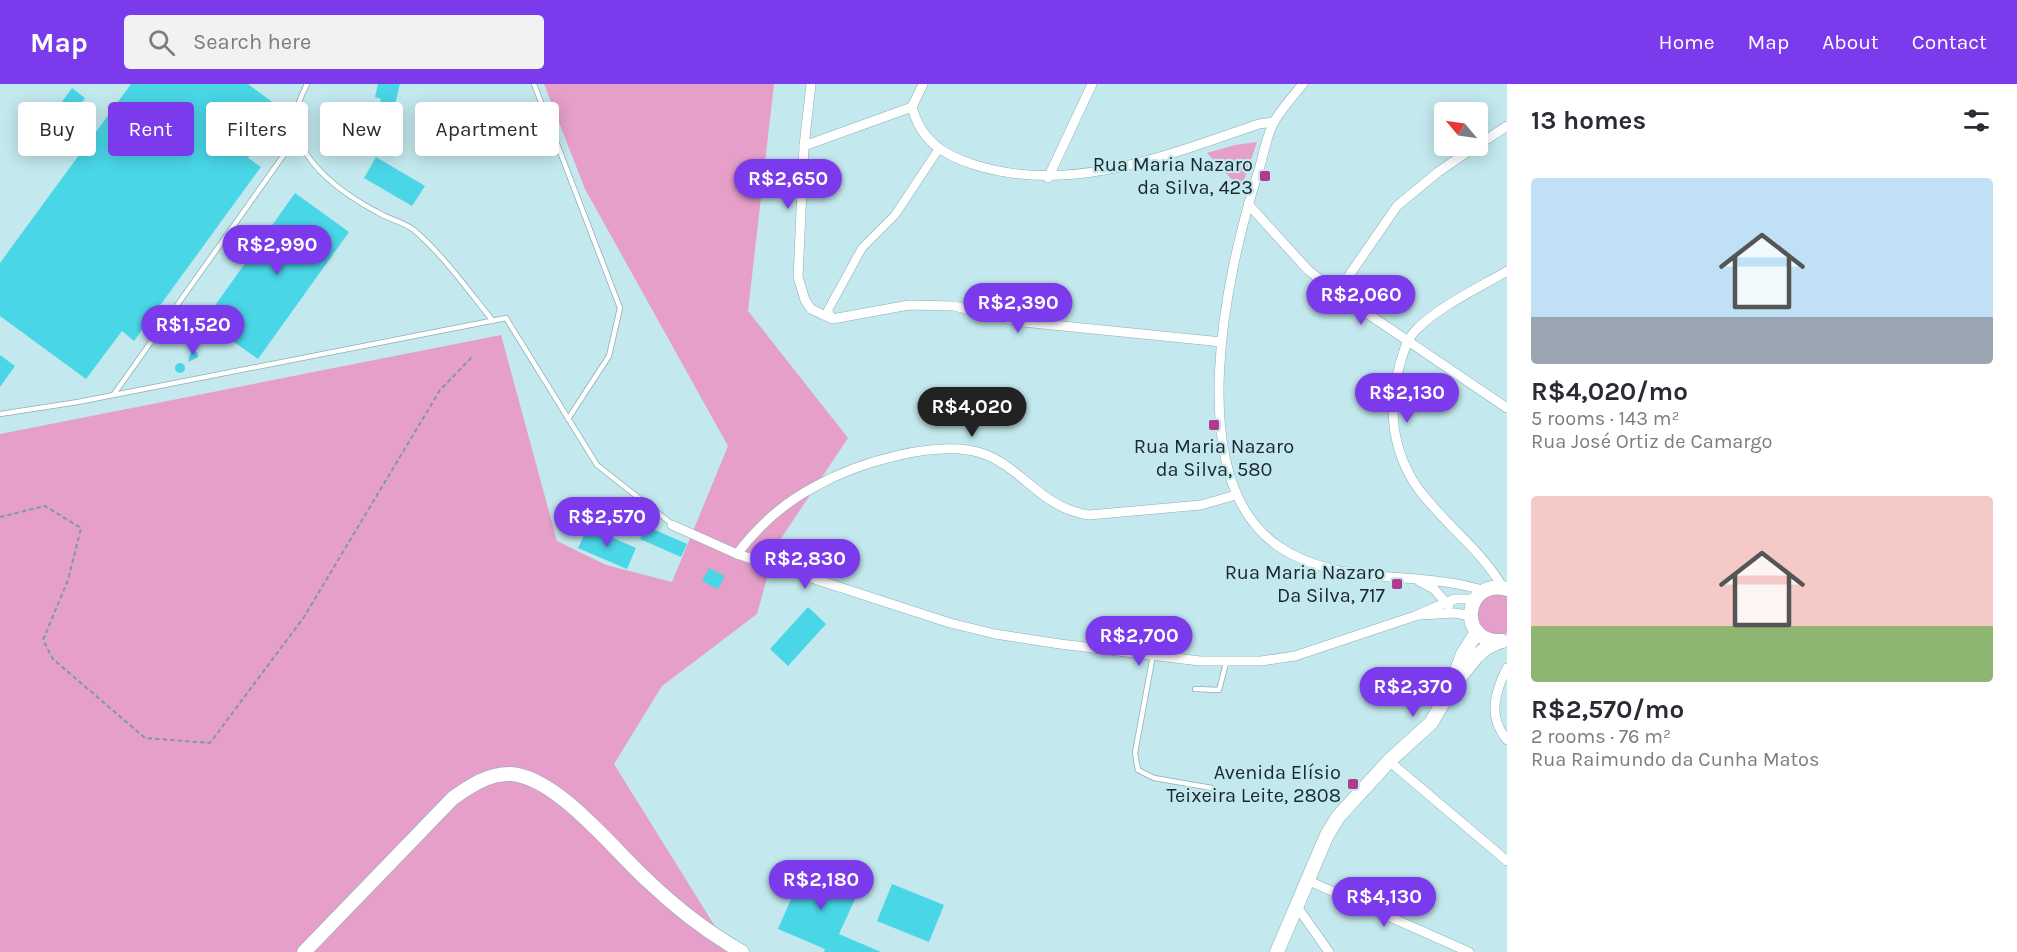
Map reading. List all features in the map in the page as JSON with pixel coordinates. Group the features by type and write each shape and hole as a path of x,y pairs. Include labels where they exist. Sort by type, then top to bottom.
{"main road":[{"path":"1504,640 1488,640 1477,632 1470,616 1480,595 1505,588"},
{"path":"1452,687 1463,654 1477,632"},
{"path":"1277,952 1298,908 1327,835 1338,817 1389,761 1431,723 1452,687 1476,657 1486,648 1504,640"},
{"path":"304,952 453,798 473,784 496,775 511,774 532,780 568,802 648,882 697,923 742,952"}],"street":[{"path":"811,84 804,146 798,277 805,300 811,309 822,316 832,319 898,306 925,304 954,306 1023,322 1222,342"},
{"path":"804,146 912,107 923,84"},
{"path":"1048,178 1092,84"},
{"path":"1303,84 1274,122 1248,204 1222,342 1219,415 1222,448 1236,495 1258,529 1295,556 1348,572 1419,581 1448,581 1480,595"},
{"path":"912,107 924,136 938,150 956,159 994,171 1048,178 1143,163 1259,124 1274,122"},
{"path":"1488,138 1507,126"},
{"path":"832,319 828,310 862,248 895,215 938,150"},
{"path":"1337,293 1397,206 1461,156"},
{"path":"1248,204 1308,270 1337,293 1507,408"},
{"path":"1505,588 1484,559 1418,488 1404,465 1396,439 1392,413 1395,382 1407,342 1429,319 1507,271"},
{"path":"737,554 753,532 815,486 846,472 904,454 944,449 967,450 999,462 1052,503 1072,513 1089,515 1201,506 1236,495"},
{"path":"672,525 737,554 951,623 994,634 1226,663 1295,656 1415,616 1445,603 1480,595"},
{"path":"1419,581 1434,590 1456,613"},
{"path":"1415,616 1456,613 1470,616"},
{"path":"1507,668 1496,693 1493,712 1497,728 1507,741"},
{"path":"1389,761 1507,861"},
{"path":"1309,880 1469,952"},
{"path":"1298,908 1329,952"}],"lane":[{"path":"299,102 307,84"},
{"path":"534,84 620,308 609,356 568,419"},
{"path":"308,155 342,190 377,212 412,228 437,253 493,321"},
{"path":"114,395 283,156"},
{"path":"0,414 114,395 506,318 597,465 672,525"},
{"path":"1152,655 1135,762 1138,770 1154,778 1212,788"},
{"path":"1195,689 1219,690 1226,663"}],"path":[{"path":"0,517 45,506 81,528 68,580 43,640 53,659 145,738 210,743 304,617 440,390 473,356"}],"shaded area":[{"path":"544,84 774,84 748,311 848,438 776,546 757,614 662,686 614,764 731,952 0,952 0,434 501,335 557,541 606,565 672,582 728,446 585,189 559,122 559,102 551,102"},
{"path":"1257,142 1241,189 1207,153 1235,145"},
{"path":"1488,593 1507,594 1507,633 1490,634 1477,625 1477,603"}],"building":[{"path":"131,84 248,84 272,102 206,102 206,156 249,156 248,158 261,167 134,341 122,331 86,379 0,316 0,263 78,156 96,156 96,132 108,115 108,156 194,156 194,102 118,102"},
{"path":"378,84 400,84 396,102 380,102 381,99 375,97"},
{"path":"72,88 85,98 82,102 62,102"},
{"path":"376,157 425,186 412,206 364,178"},
{"path":"295,193 349,232 258,359 204,321"},
{"path":"191,351 197,352 198,357 188,362"},
{"path":"0,355 15,366 0,387"},
{"path":"180,363 184,364 184,372 180,373 176,372 175,368 176,364"},
{"path":"646,526 687,544 681,557 640,539"},
{"path":"588,527 636,548 627,569 578,548"},
{"path":"709,568 725,576 718,589 702,581"},
{"path":"808,607 826,624 788,666 770,649"},
{"path":"804,863 860,888 839,934 881,952 824,952 825,949 778,929 791,899 788,898"},
{"path":"892,884 944,905 929,942 877,921"}],"place":[{"name":"Rua Maria Nazaro da Silva, 423","path":"1265,176"},
{"name":"Rua Maria Nazaro da Silva, 580","path":"1214,425"},
{"name":"Rua Maria Nazaro Da Silva, 717","path":"1397,584"},
{"name":"Avenida Elísio Teixeira Leite, 2808","path":"1353,784"}]}
